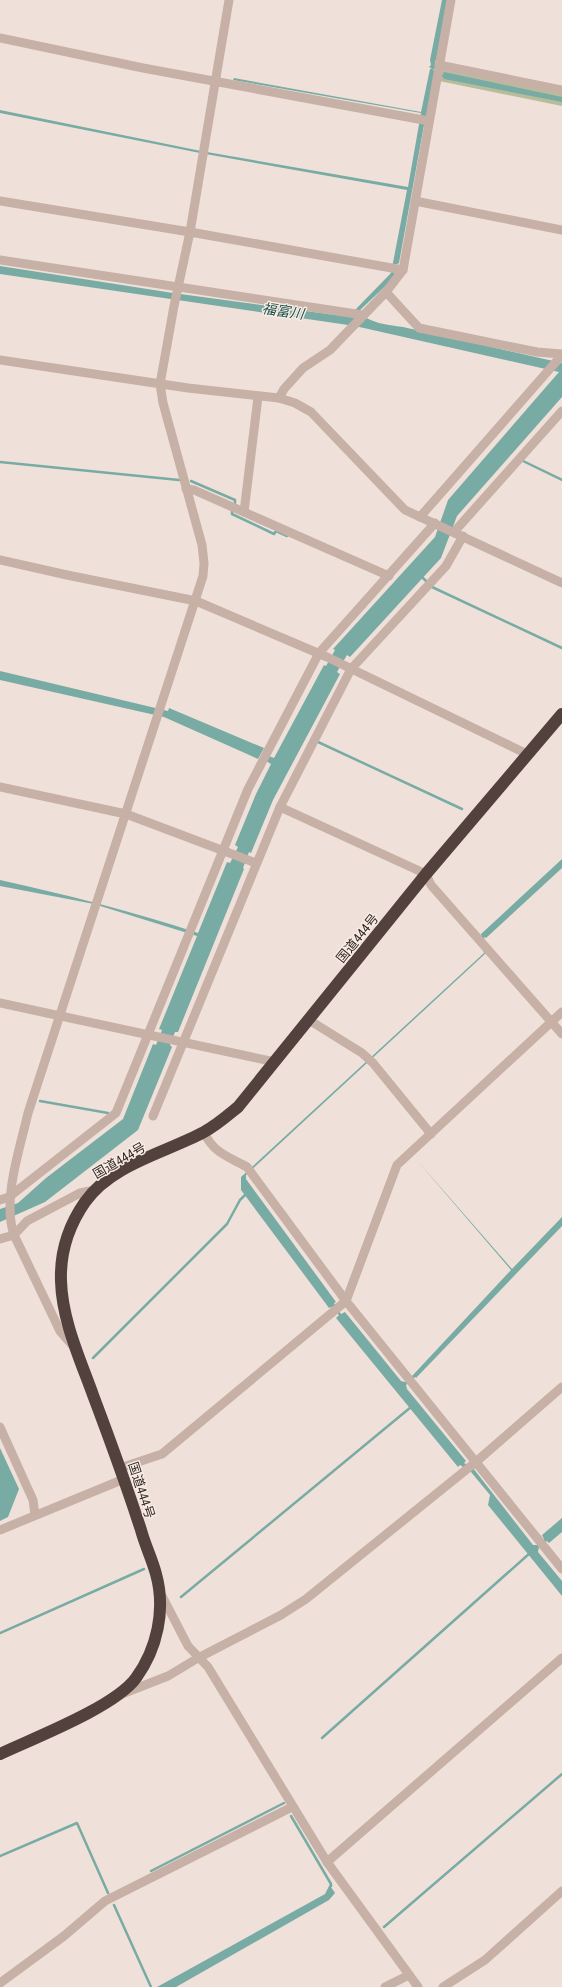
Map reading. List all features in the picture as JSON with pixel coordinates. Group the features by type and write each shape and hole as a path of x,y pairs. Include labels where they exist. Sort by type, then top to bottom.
{"highway":[{"name":"国道444号","path":"0,1754 85,1714 116,1696 135,1680 154,1645 160,1610 159,1590 156,1575 124,1479 77,1352 63,1304 61,1280 63,1253 70,1229 84,1203 95,1190 130,1167 204,1132 224,1119 238,1107 426,874 562,714"}],"street":[{"path":"77,1352 60,1331 12,1230 9,1197 28,1113 61,1016 203,576 204,562 202,545 163,403 160,384 177,290 190,232 229,0"},
{"path":"279,398 284,389 303,368 330,350 350,329 358,315 386,292 397,269 415,201 451,0"},
{"path":"0,38 215,81 429,120"},
{"path":"438,71 562,90"},
{"path":"0,201 190,232 397,269"},
{"path":"415,201 562,230"},
{"path":"0,260 177,290 358,315"},
{"path":"386,292 419,328 561,356 546,375 420,517"},
{"path":"0,360 160,384 258,397 279,398 295,403 311,412 405,510 562,583"},
{"path":"244,512 258,397"},
{"path":"454,532 562,410"},
{"path":"186,489 194,490 388,576"},
{"path":"0,1200 9,1197 116,1113 151,1035 227,852 248,789 323,655 388,576 436,524"},
{"path":"153,1116 180,1042 252,861 348,667 446,566 463,536"},
{"path":"0,560 74,577 196,601 323,655 527,754"},
{"path":"0,786 126,814 252,861"},
{"path":"280,807 426,874 431,885 562,1034"},
{"path":"0,1003 275,1062"},
{"path":"120,1468 162,1454 346,1301 397,1165 562,1012"},
{"path":"309,1020 369,1060 431,1134"},
{"path":"204,1132 207,1139 224,1156 250,1170 346,1301 410,1380 471,1466 542,1543 562,1568"},
{"path":"0,1239 27,1221 80,1192 95,1190"},
{"path":"116,1696 168,1676 198,1658 281,1615 306,1599 471,1466 562,1387"},
{"path":"0,1427 33,1500 35,1515"},
{"path":"0,1530 124,1479"},
{"path":"159,1590 188,1646 208,1667 327,1862 418,1987"},
{"path":"327,1862 562,1658"},
{"path":"0,1983 64,1936 105,1901 292,1806"},
{"path":"443,1987 485,1960 562,1891"},
{"path":"385,1987 409,1975"}],"green space":[{"path":"441,70 562,93 562,106 439,81"}],"water":[{"name":"福富川","path":"442,0 447,0 437,60 435,61 435,69 433,69 435,73 443,75 444,72 562,97 562,102 435,76 427,115 424,117 424,125 399,263 395,265 394,273 396,276 358,312 368,319 379,323 403,327 562,363 562,397 457,516 441,558 350,657 347,655 337,672 340,674 273,800 251,853 249,852 243,868 244,869 178,1032 175,1032 170,1045 172,1047 138,1130 45,1202 0,1222 0,1209 18,1203 46,1178 123,1119 153,1044 156,1045 162,1030 159,1029 197,936 94,904 0,886 0,880 100,904 198,933 227,862 230,863 238,847 235,845 256,794 271,764 266,761 269,756 274,758 324,665 326,666 335,650 333,649 435,537 448,500 559,372 355,326 0,274 0,266 173,293 343,316 355,310 391,273 407,190 200,153 0,113 0,110 201,151 408,187 421,113 233,80 234,78 421,112 430,69 432,69 429,67 431,65 430,60"},
{"path":"0,671 168,711 169,708 264,748 258,759 164,717 0,680"},
{"path":"562,859 562,868 486,938 484,937 486,953 246,1175 246,1179 336,1302 334,1303 341,1314 345,1312 401,1381 405,1382 511,1270 415,1158 512,1269 562,1217 562,1226 416,1378 415,1377 406,1385 407,1389 466,1461 464,1463 473,1468 533,1545 537,1545 544,1539 542,1535 562,1518 562,1532 549,1543 547,1541 539,1547 538,1552 562,1581 562,1596 488,1505 490,1495 471,1472 460,1465 458,1467 336,1318 339,1315 331,1307 329,1308 241,1190 241,1177 484,953 481,934"},
{"path":"0,1448 19,1489 8,1517 0,1521"},
{"path":"331,1882 331,1887 335,1893 329,1900 176,1987 157,1987 325,1894"}],"waterway":[{"path":"521,460 562,480"},
{"path":"0,462 179,480"},
{"path":"191,481 235,500 235,503"},
{"path":"232,510 232,514 274,534 276,531 287,536"},
{"path":"422,577 427,582"},
{"path":"432,587 562,648"},
{"path":"318,742 462,809"},
{"path":"40,1101 108,1113"},
{"path":"93,1358 227,1224 240,1200 246,1194"},
{"path":"181,1597 411,1407"},
{"path":"322,1738 530,1553"},
{"path":"0,1633 144,1569"},
{"path":"384,1927 562,1774"},
{"path":"151,1871 284,1803"},
{"path":"291,1816 331,1886"},
{"path":"0,1856 77,1823 108,1893"},
{"path":"114,1905 151,1987"}]}
